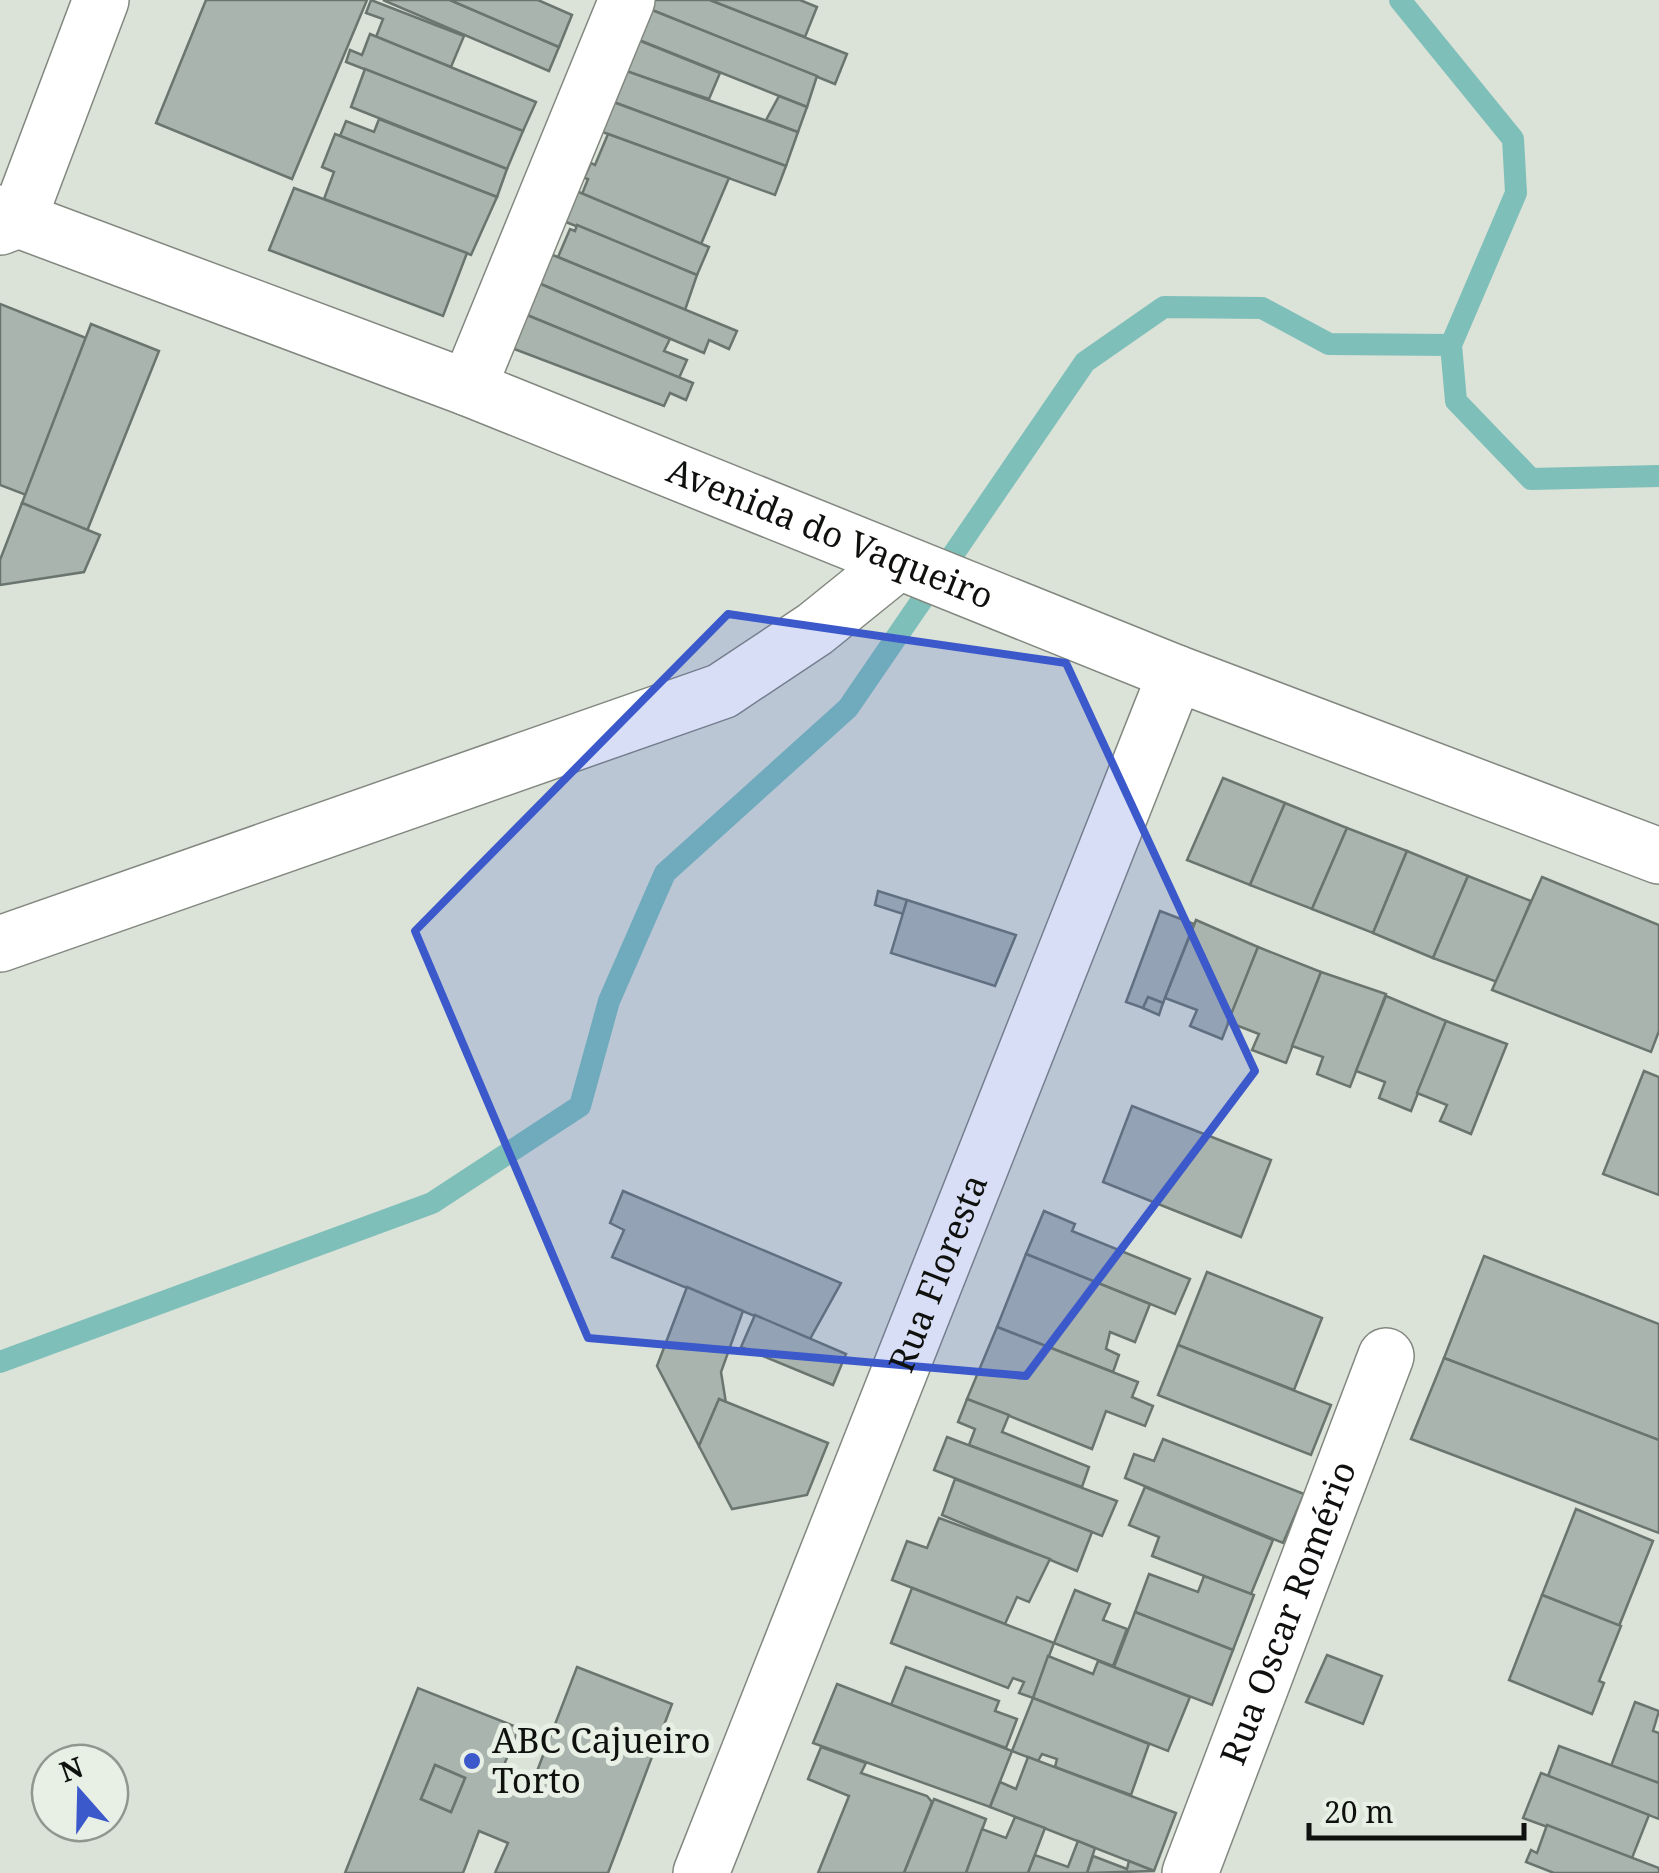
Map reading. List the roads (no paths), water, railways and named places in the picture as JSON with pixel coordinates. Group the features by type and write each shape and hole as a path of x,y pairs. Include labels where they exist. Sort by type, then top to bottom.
{"street":[{"path":"6,220 101,0"},
{"path":"468,388 627,0"},
{"name":"Avenida do Vaqueiro","path":"6,220 468,388 1176,673 1659,856"},
{"path":"0,944 722,691 815,630 901,563"},
{"name":"Rua Floresta","path":"700,1873 1176,673"},
{"name":"Rua Oscar Romério","path":"1190,1873 1386,1356"}],"waterway":[{"path":"1400,0 1513,139 1516,193 1451,345 1456,401 1531,479 1659,476"},
{"path":"0,1362 432,1203 580,1106 609,1001 665,873 848,708 1085,362 1164,307 1262,308 1329,344 1451,345"}],"place":[{"name":"ABC Cajueiro Torto","path":"472,1761"}]}
